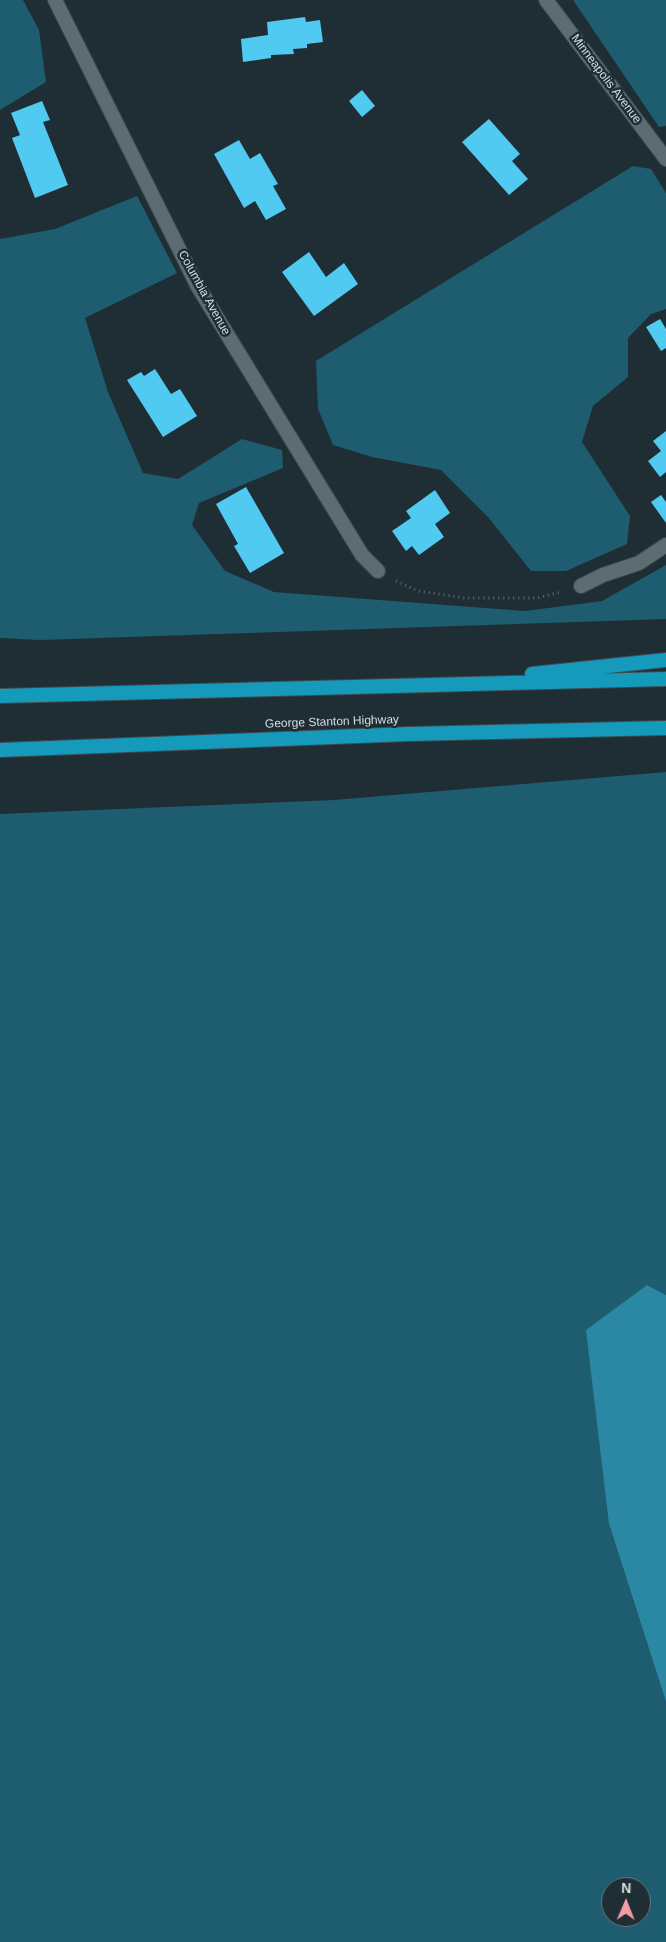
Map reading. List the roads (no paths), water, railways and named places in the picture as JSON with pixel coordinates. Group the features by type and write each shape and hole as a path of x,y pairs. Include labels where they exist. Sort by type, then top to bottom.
{"highway":[{"path":"426,685 666,660"},
{"path":"0,696 666,679"},
{"name":"George Stanton Highway","path":"0,750 409,734 666,728"}],"street":[{"name":"Columbia Avenue","path":"55,0 196,285 362,555 378,571"},
{"name":"Minneapolis Avenue","path":"546,0 666,159"},
{"path":"580,586 603,575 640,563 666,546"}]}
